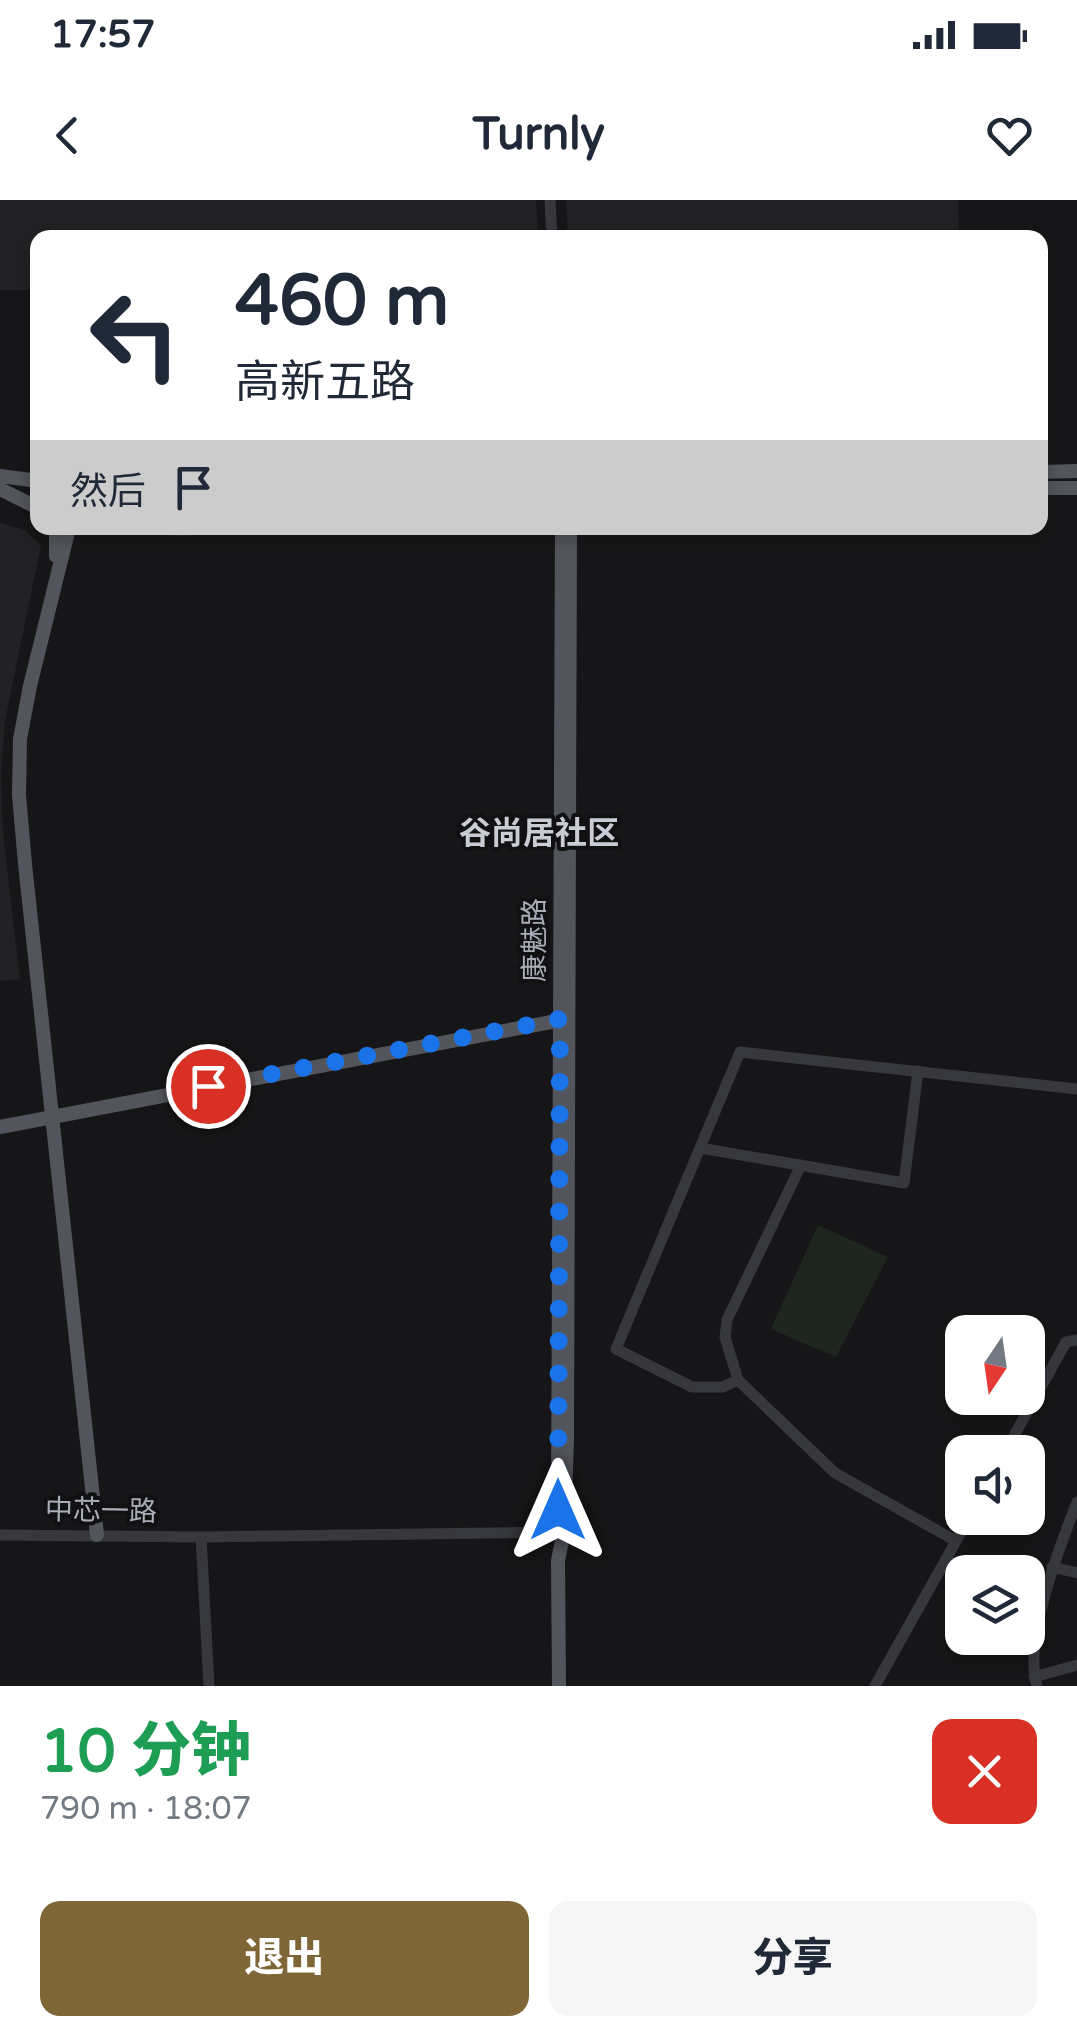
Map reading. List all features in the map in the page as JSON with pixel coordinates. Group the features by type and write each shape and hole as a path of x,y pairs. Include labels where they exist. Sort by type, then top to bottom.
{"main road":[{"path":"1048,472 1077,470"},
{"path":"0,476 30,480"},
{"path":"1048,488 1077,488"},
{"path":"0,489 30,495"},
{"path":"0,489 30,504"},
{"path":"56,535 60,555"},
{"path":"65,535 25,685 15,738 14,776 20,865 95,1536"},
{"path":"60,555 71,535"},
{"path":"558,535 566,548"},
{"name":"康魅路","path":"563,535 568,1438 564,1532 568,1686"},
{"path":"566,548 571,535"},
{"path":"0,1127 564,1019"},
{"name":"康魅路","path":"559,1686 558,1560 564,1532"}],"street":[{"path":"550,200 552,230"},
{"path":"738,1380 723,1387 692,1387 616,1349 740,1052 1077,1089"},
{"path":"700,1148 904,1182 918,1072"},
{"path":"801,1165 727,1320 725,1337 738,1380 835,1473 956,1541"},
{"path":"1014,1435 1066,1342 1077,1340"},
{"path":"1077,1502 1052,1567 1033,1658 1036,1682 1077,1665"},
{"name":"中芯一路","path":"0,1536 564,1532"},
{"path":"876,1686 959,1535"},
{"path":"202,1537 210,1686"},
{"path":"1052,1567 1077,1573"}],"shaded area":[{"path":"0,200 536,200 538,230 30,230 30,290 0,290"},
{"path":"566,200 958,200 959,230 568,230"},
{"path":"0,523 23,529 41,545 5,721 1,774 3,834 20,979 0,981"},
{"path":"818,1225 888,1257 836,1357 771,1329"}],"district":[{"name":"谷尚居社区","path":"539,834"}],"route":[{"path":"208,1086 560,1019 558,1510"}]}
